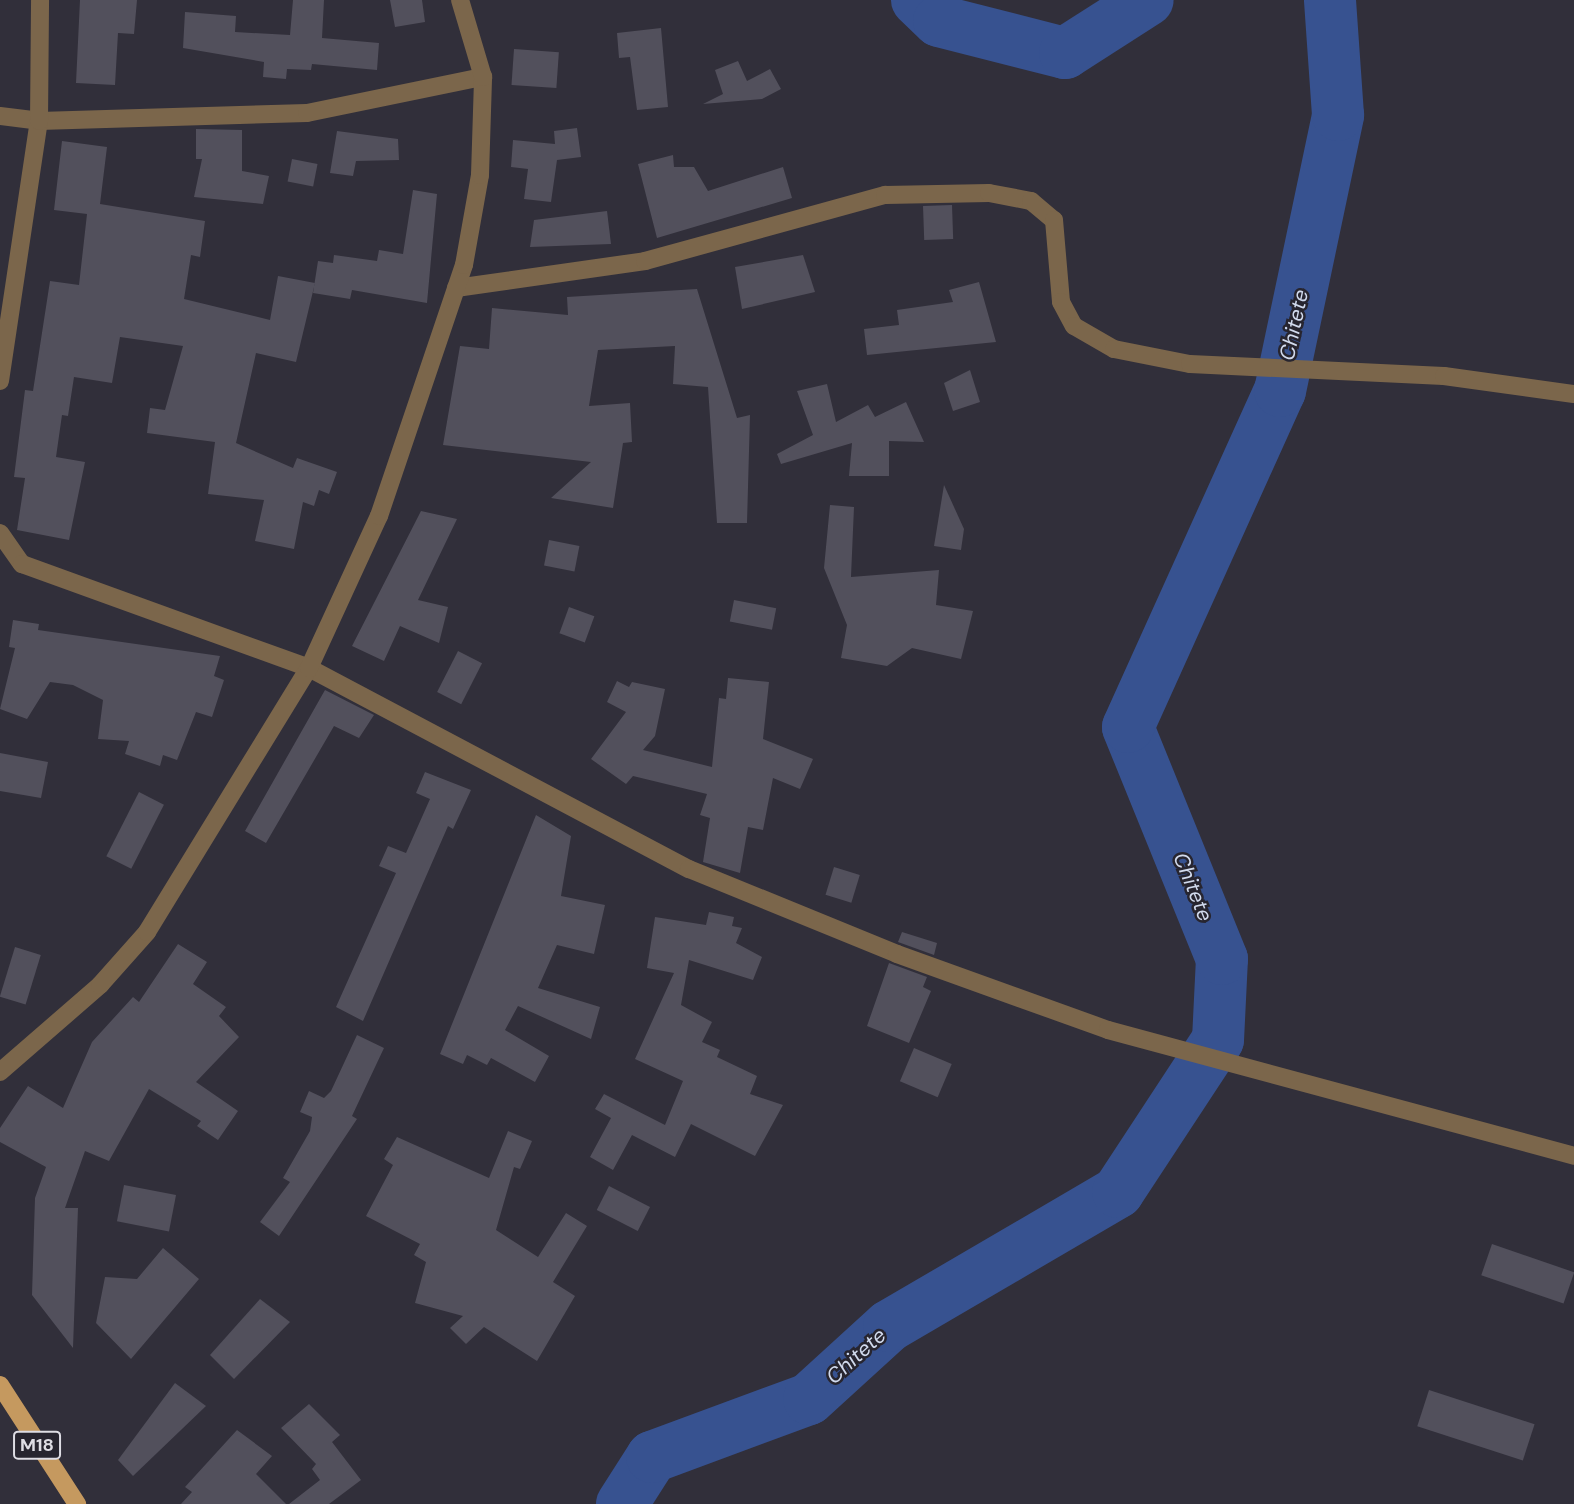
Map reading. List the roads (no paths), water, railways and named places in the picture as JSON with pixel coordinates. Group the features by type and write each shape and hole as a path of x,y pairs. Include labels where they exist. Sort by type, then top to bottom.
{"main road":[{"name":"M18","path":"0,1385 77,1504"}],"street":[{"path":"0,381 39,121 40,0"},
{"path":"0,1072 100,985 147,932 309,668 379,516 456,288 480,175 483,77 460,0"},
{"path":"0,116 39,121 307,113 483,77"},
{"path":"456,288 645,261 886,195 989,193 1031,201 1054,220 1061,302 1074,326 1114,349 1190,364 1444,376 1574,394"},
{"path":"0,533 22,564 309,668 689,869 897,954 1108,1030 1574,1156"}],"waterway":[{"name":"Chitete","path":"917,0 939,21 1065,53 1148,0"},
{"name":"Chitete","path":"622,1504 652,1457 809,1399 889,1326 1118,1192 1218,1040 1222,959 1128,727 1280,391 1338,115 1330,0"}]}
